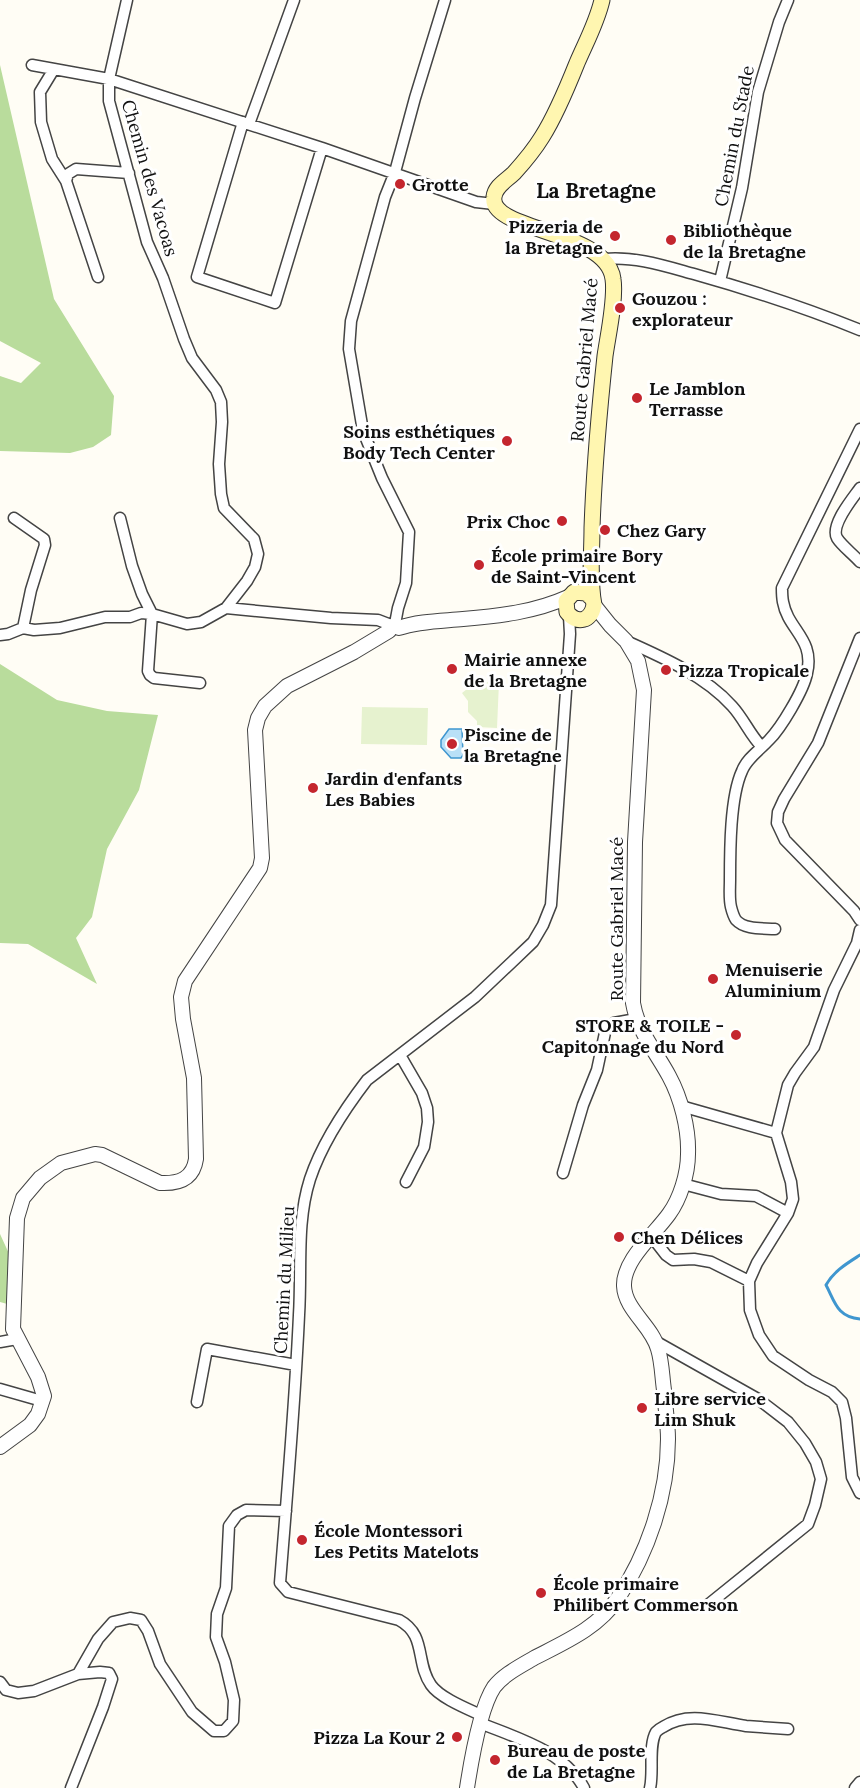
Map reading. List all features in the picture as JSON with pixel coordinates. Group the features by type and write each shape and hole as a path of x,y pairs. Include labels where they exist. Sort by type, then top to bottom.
{"main road":[{"path":"494,204 497,188 514,172 543,137 599,14 602,0"},
{"name":"Route Gabriel Macé","path":"494,204 497,210 508,218 576,242 597,253 611,268 614,284 598,426 591,574 580,607"}],"street":[{"name":"Chemin des Vacoas","path":"128,0 109,79 109,101 147,242 163,278 192,358 216,390 221,402 219,464 224,508 254,539 258,554 255,567 247,581 226,608"},
{"path":"294,0 246,123 196,278 275,303 322,148"},
{"path":"393,627 406,583 409,532 382,478 363,430 349,349 351,321 385,197 395,172 445,0"},
{"name":"Chemin du Stade","path":"720,281 742,188 758,92 778,22 788,0"},
{"path":"32,64 109,79 395,172 477,202 494,204"},
{"path":"54,69 40,92 41,122 52,159 66,181 98,277"},
{"path":"66,181 68,174 76,169 129,173"},
{"path":"604,259 637,260 720,281 829,317 860,330"},
{"path":"775,929 741,924 731,908 730,856 734,803 742,770 771,739 807,677 808,650 785,607 782,588 860,429"},
{"path":"860,488 845,509 835,530 837,537 860,562"},
{"path":"14,518 44,539 45,545 31,590 23,628"},
{"path":"120,518 132,566 152,614 148,671 154,678 200,683"},
{"path":"0,1448 30,1425 38,1414 44,1396 38,1377 13,1329 17,1218 22,1198 40,1178 61,1163 99,1154 160,1183 170,1183 189,1176 194,1170 196,1159 194,1078 181,998 185,981 260,868 262,858 255,730 258,718 265,706 287,686 354,652 393,627 492,616 547,606 580,607"},
{"name":"Route Gabriel Macé","path":"468,1788 482,1720 491,1692 496,1685 520,1666 595,1624 618,1599 637,1566 655,1518 666,1472 668,1436 661,1361 656,1341 627,1300 624,1287 625,1273 630,1261 652,1237 670,1212 683,1184 688,1156 687,1132 681,1106 670,1078 636,1019 633,987 635,842 644,690 638,661 626,641 610,625 580,607"},
{"name":"Chemin du Milieu","path":"482,1720 432,1687 426,1676 416,1635 410,1626 399,1620 364,1610 288,1592 280,1583 300,1305 300,1242 303,1208 311,1177 346,1107 367,1080 475,997 533,942 543,925 551,905 570,634 580,607"},
{"path":"0,635 23,628 34,630 60,628 105,617 141,613 188,624 201,622 226,608 378,620 393,627"},
{"path":"860,638 818,742 784,799 778,812 777,823 785,840 860,920"},
{"path":"626,641 666,659 727,700 762,747"},
{"path":"860,930 857,943 834,990 814,1047 788,1085 776,1133 791,1182 793,1199 788,1213 757,1263 749,1281 750,1310 759,1335 773,1356 832,1392 842,1402 846,1418 852,1477 860,1493"},
{"path":"563,1173 583,1105 597,1070 606,1028 614,1023 636,1019"},
{"path":"400,1055 419,1087 427,1108 428,1122 424,1147 406,1182"},
{"path":"681,1106 776,1133"},
{"path":"683,1184 721,1194 756,1196 788,1213"},
{"path":"652,1237 673,1260 694,1259 711,1262 749,1281"},
{"path":"0,1342 17,1339"},
{"path":"656,1341 758,1399 788,1422 805,1443 816,1462 821,1479 808,1524 709,1604"},
{"path":"197,1402 207,1349 296,1365"},
{"path":"0,1389 42,1401"},
{"path":"78,1674 98,1639 113,1622 130,1618 141,1620 148,1631 160,1664 192,1712 214,1731 224,1731 233,1721 234,1700 216,1637 217,1614 226,1588 229,1526 237,1515 246,1510 286,1511"},
{"path":"0,1682 6,1690 18,1693 34,1691 78,1674 109,1673 112,1679 103,1707 71,1788"},
{"path":"651,1788 653,1743 657,1731 669,1723 684,1718 701,1718 746,1726 788,1729"},
{"path":"482,1720 565,1763 584,1788"},
{"path":"855,1788 860,1782"}],"green space":[{"path":"0,65 54,299 114,396 111,435 93,447 70,453 0,451 0,376 21,383 41,363 0,341"},
{"path":"0,664 57,700 107,711 158,715 139,790 107,849 92,917 76,938 97,984 28,944 0,943"},
{"path":"476,682 499,682 497,728 477,727 477,721 468,712 468,701 462,693"},
{"path":"362,707 428,708 427,745 361,744"},
{"path":"0,1234 11,1258 11,1305 0,1302"}],"water":[{"name":"Piscine de la Bretagne","path":"449,729 462,729 463,755 461,758 451,758 441,747 441,740"}],"waterway":[{"path":"860,1255 837,1272 826,1285 838,1308 846,1315 860,1319"}],"place":[{"name":"Grotte","path":"400,184"},
{"name":"Pizzeria de la Bretagne","path":"615,236"},
{"name":"Bibliothèque de la Bretagne","path":"671,240"},
{"name":"Gouzou : explorateur","path":"620,308"},
{"name":"Le Jamblon Terrasse","path":"637,398"},
{"name":"Soins esthétiques Body Tech Center","path":"507,441"},
{"name":"Prix Choc","path":"562,521"},
{"name":"Chez Gary","path":"605,530"},
{"name":"École primaire Bory de Saint-Vincent","path":"479,565"},
{"name":"Mairie annexe de la Bretagne","path":"452,669"},
{"name":"Pizza Tropicale","path":"666,670"},
{"name":"Piscine de la Bretagne","path":"452,744"},
{"name":"Jardin d'enfants Les Babies","path":"313,788"},
{"name":"Menuiserie Aluminium","path":"713,979"},
{"name":"STORE & TOILE - Capitonnage du Nord","path":"736,1035"},
{"name":"Chen Délices","path":"619,1237"},
{"name":"Libre service Lim Shuk","path":"642,1408"},
{"name":"École Montessori Les Petits Matelots","path":"302,1540"},
{"name":"École primaire Philibert Commerson","path":"541,1593"},
{"name":"Pizza La Kour 2","path":"457,1737"},
{"name":"Bureau de poste de La Bretagne","path":"495,1760"}],"district":[{"name":"La Bretagne","path":"596,190"}]}
